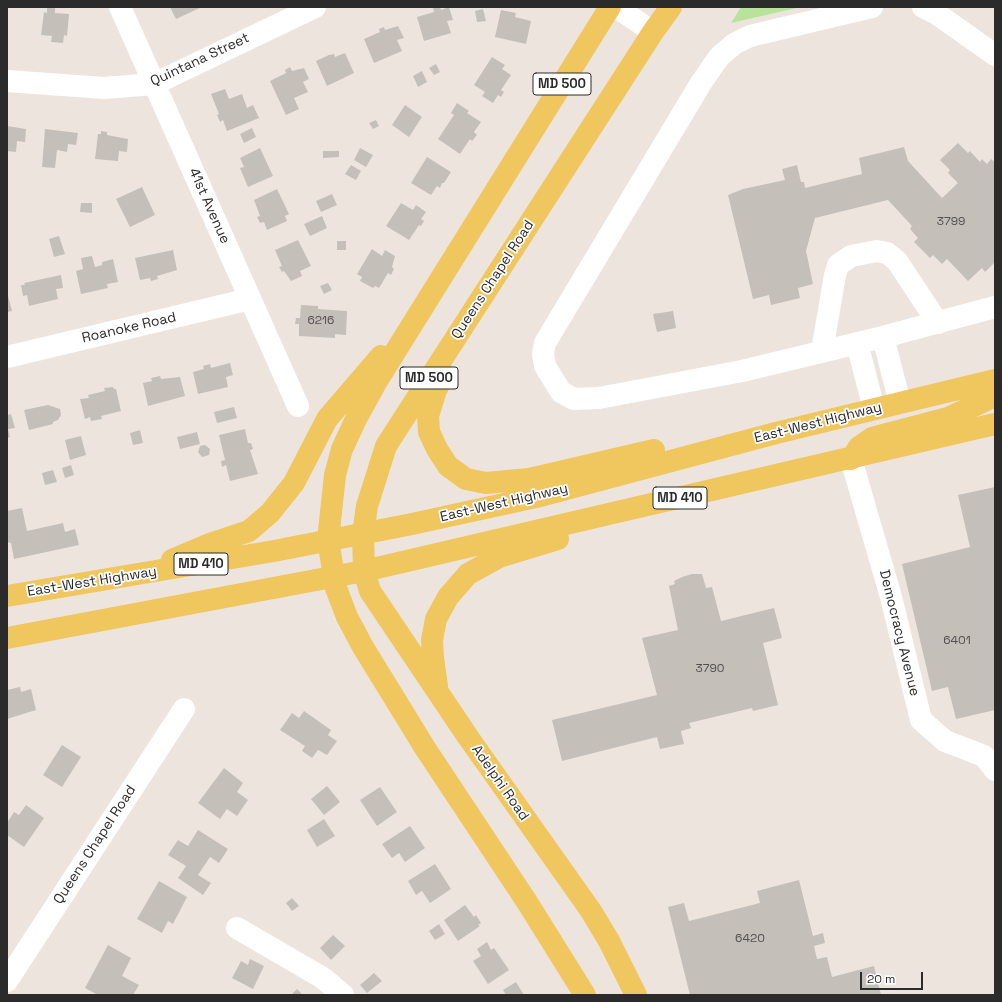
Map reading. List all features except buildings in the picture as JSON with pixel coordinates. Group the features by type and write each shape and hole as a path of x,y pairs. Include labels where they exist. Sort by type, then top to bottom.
{"main road":[{"name":"MD 500","path":"333,577 328,540 335,475 342,448 356,419 377,381 419,316 610,7"},
{"name":"Queens Chapel Road","path":"364,571 363,534 367,506 386,446 653,32 671,7"},
{"path":"523,234 436,390 428,416 429,432 437,449 448,466 466,479 486,483 529,479 702,439 776,433"},
{"path":"74,585 173,560 210,544 249,531 270,513 290,489 327,419 419,316"},
{"name":"East-West Highway","path":"7,596 274,551 363,534 536,496 776,433 995,380"},
{"path":"851,459 859,447 872,438 948,418 995,396"},
{"name":"MD 410","path":"7,638 364,571 851,459 995,424"},
{"path":"438,693 432,658 432,640 436,618 448,597 468,574 498,558 730,486"},
{"name":"Adelphi Road","path":"364,571 370,591 438,693 591,911 609,941 636,995"},
{"path":"333,577 347,617 363,647 425,748 527,902 579,983 585,995"}],"street":[{"name":"41st Avenue","path":"120,7 298,406"},
{"name":"Quintana Street","path":"7,81 104,88 154,84 316,7"},
{"path":"616,7 653,32"},
{"path":"872,7 750,36 734,44 719,57 701,83 545,343 543,354 545,366 560,392 574,399 599,398 742,371 883,337 995,307"},
{"path":"923,7 937,14 995,54"},
{"path":"822,352 835,275 838,266 851,256 876,250 887,253 897,262 938,323"},
{"name":"Roanoke Road","path":"7,357 250,299"},
{"path":"883,337 900,403"},
{"path":"857,343 874,410"},
{"name":"Democracy Avenue","path":"851,459 900,596 921,720 945,741 991,757"},
{"name":"Queens Chapel Road","path":"7,981 184,709"},
{"path":"237,928 323,978 344,995"}],"green space":[{"path":"741,7 801,7 731,23"}]}
